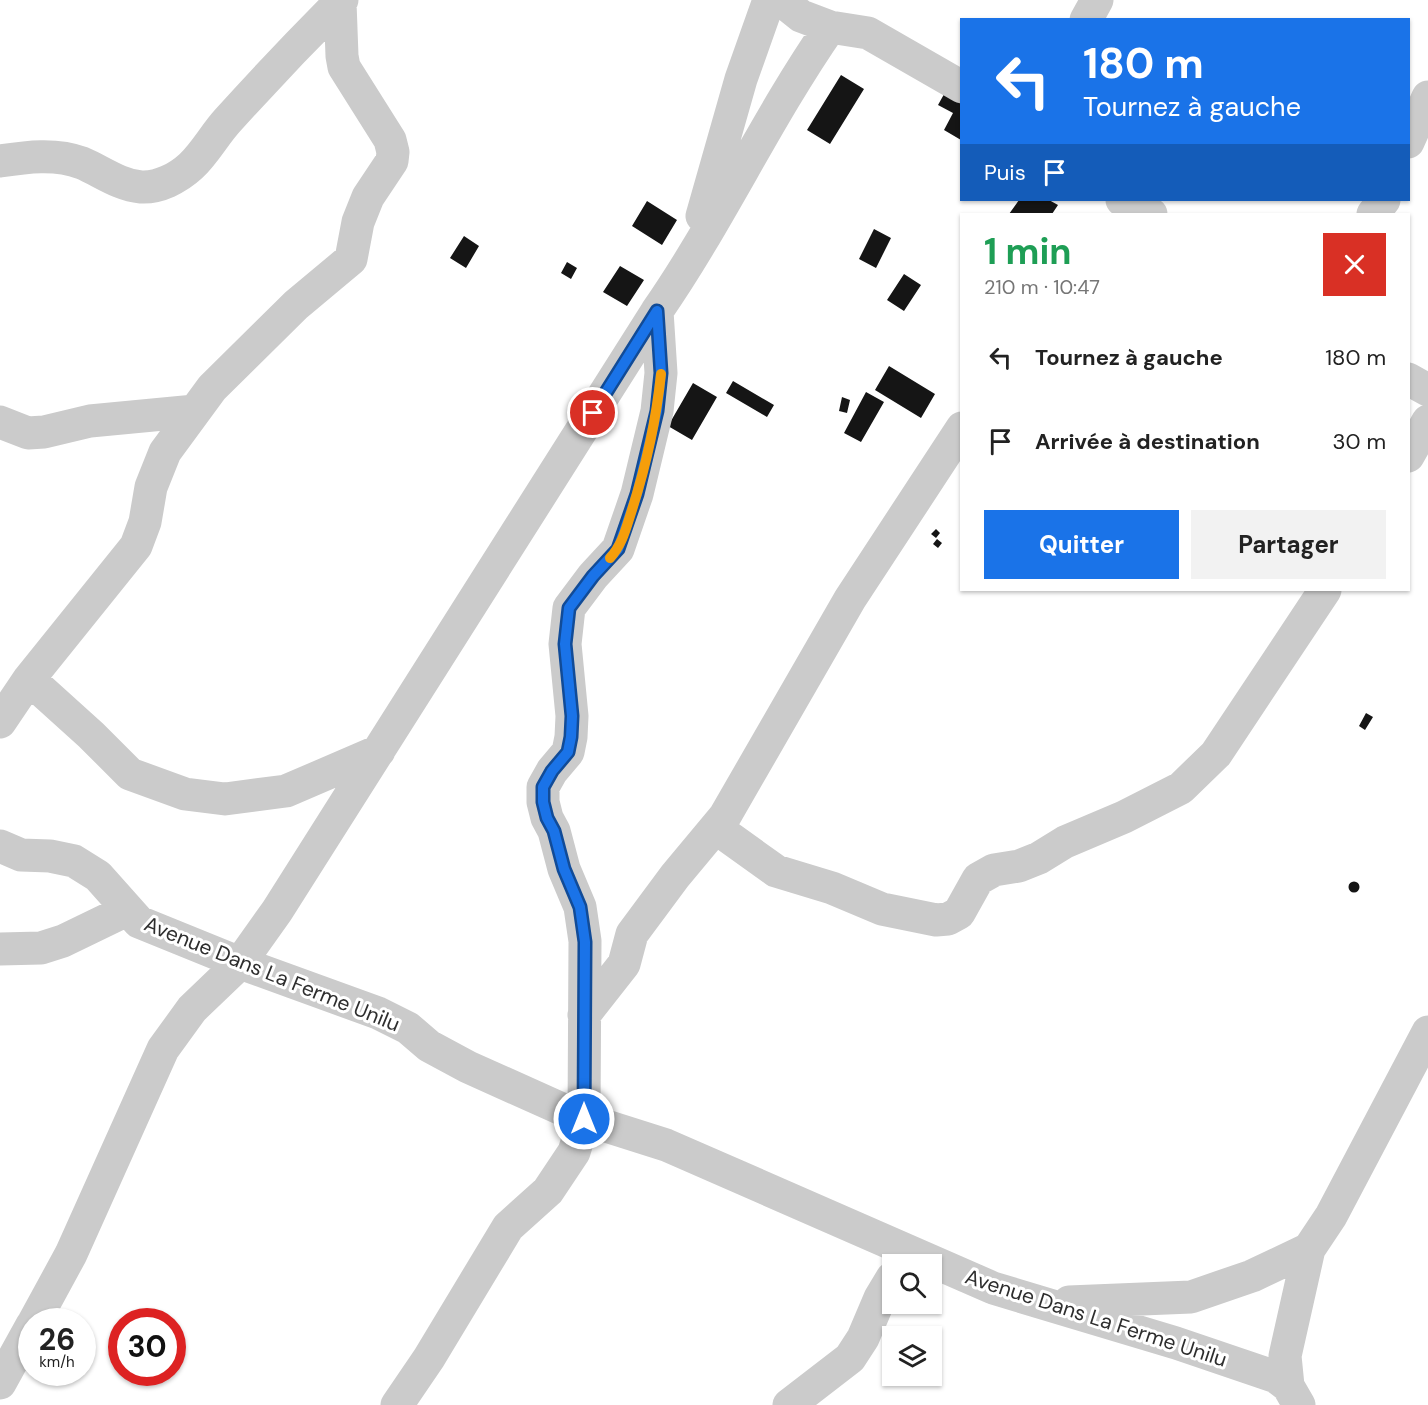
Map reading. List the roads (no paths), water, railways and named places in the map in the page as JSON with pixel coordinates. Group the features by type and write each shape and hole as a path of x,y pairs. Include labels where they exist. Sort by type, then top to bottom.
{"street":[{"path":"688,266 741,79 769,0"},
{"path":"782,0 801,16 830,27 868,33 960,86"},
{"path":"1087,18 1097,0"},
{"path":"0,160 53,157 80,162 117,181 141,187 165,183 191,167 225,123 341,1"},
{"path":"0,722 29,679 136,546 145,522 150,487 165,452 212,388 296,305 351,259 358,222 368,197 392,161 393,152 390,140 344,67 341,1"},
{"path":"42,1308 71,1254 163,1049 192,1009 240,963 277,911 657,311 688,266 770,121 830,27"},
{"path":"1410,138 1428,97"},
{"path":"1374,213 1383,201"},
{"path":"397,1405 429,1358 508,1227 548,1191 574,1152 584,1119 585,942 580,907 564,869 554,831 547,818 543,802 543,787 552,771 568,752 571,737 572,716 565,644 569,608 593,576 618,549 640,484 657,411 661,373 657,311"},
{"path":"1410,379 1428,390"},
{"path":"0,422 28,433 44,432 90,421 195,411"},
{"path":"1410,452 1428,421"},
{"path":"584,1015 624,963 632,934 675,876 725,816 850,599 960,431"},
{"path":"716,828 776,871 832,888 882,909 936,920 948,919 959,914 978,879 994,870 1019,866 1039,858 1065,842 1124,817 1181,788 1216,754 1324,591"},
{"path":"29,679 130,774 185,794 225,799 286,790 379,751"},
{"name":"Avenue Dans La Ferme Unilu","path":"0,846 21,855 50,856 74,861 98,876 139,922 240,963 378,1013 408,1028 429,1046 468,1067 584,1119 666,1145 882,1255"},
{"path":"0,949 41,948 63,941 127,910"},
{"path":"1294,1396 1285,1356 1309,1249 1331,1216 1428,1032"},
{"path":"1043,1304 1191,1297 1252,1276 1309,1249"},
{"name":"Avenue Dans La Ferme Unilu","path":"942,1275 993,1288 1176,1343 1257,1370 1276,1377 1294,1396"},
{"path":"789,1405 850,1358 863,1338 882,1294"},
{"path":"0,1383 18,1351"}]}
